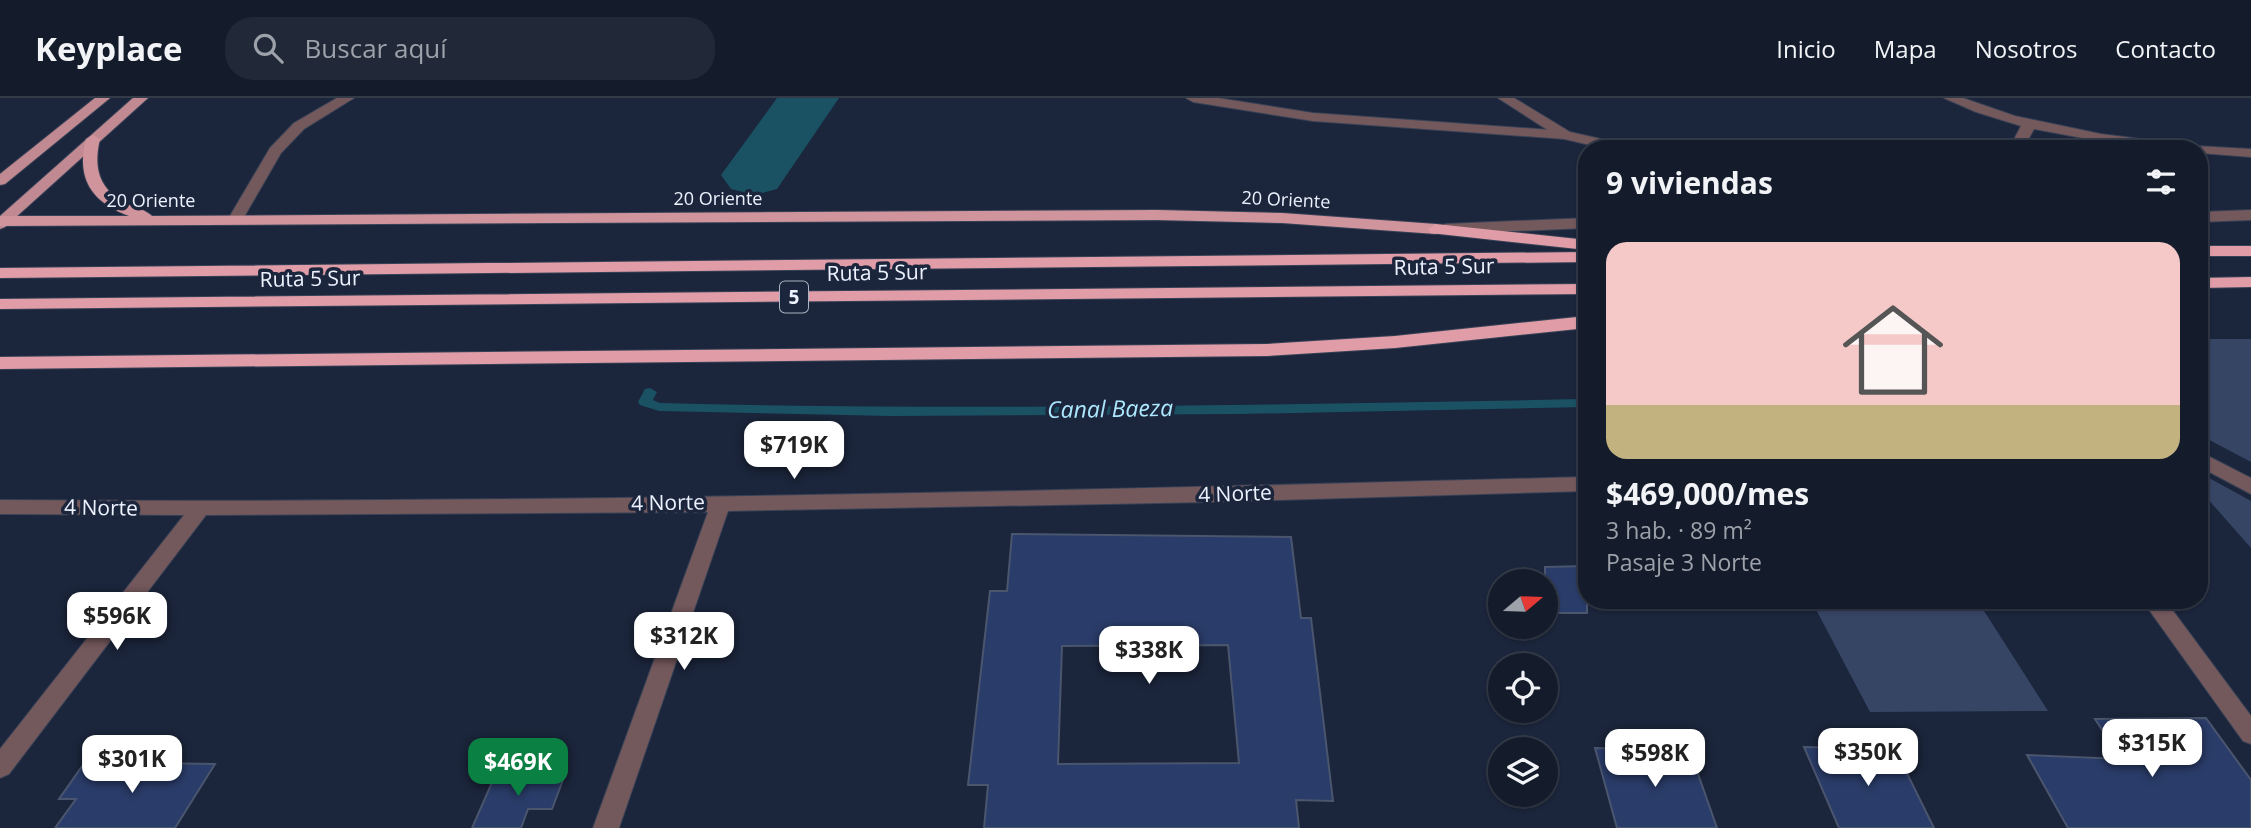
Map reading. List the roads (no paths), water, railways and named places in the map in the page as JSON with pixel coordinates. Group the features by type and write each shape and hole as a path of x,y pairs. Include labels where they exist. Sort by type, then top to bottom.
{"highway":[{"path":"93,139 88,156 88,171 95,186 119,206 159,220"},
{"name":"20 Oriente","path":"1,222 1157,215 1282,218 1436,229"},
{"path":"1436,229 1578,244"},
{"path":"2208,251 2251,251"},
{"name":"Ruta 5 Sur","path":"0,273 1578,257"},
{"path":"2208,283 2251,282"},
{"name":"Ruta 5 Sur","path":"0,304 1578,289"},
{"path":"0,366 20,363 1267,350 1395,342 1578,323"}],"main road":[{"path":"0,181 103,98"},
{"path":"1,222 141,98"}],"street":[{"path":"1193,98 1313,117 1452,130 1565,135 1587,140"},
{"path":"1505,98 1565,135"},
{"path":"1951,98 2029,125 2109,140"},
{"path":"2021,140 2029,125"},
{"path":"2208,150 2251,153"},
{"path":"2208,163 2251,163"},
{"path":"2208,217 2251,215"},
{"path":"1436,229 1578,223"},
{"path":"2208,463 2251,487"},
{"name":"4 Norte","path":"0,507 200,509 1216,495 1578,484"},
{"path":"606,828 721,502"},
{"path":"0,767 200,509"},
{"path":"2160,609 2251,734"}],"lane":[{"path":"235,221 275,151 299,126 346,98"}],"waterway":[{"name":"Canal Baeza","path":"754,175 809,98"},
{"name":"Canal Baeza","path":"650,392 645,402 659,407 891,412 1239,410 1578,403"}]}
